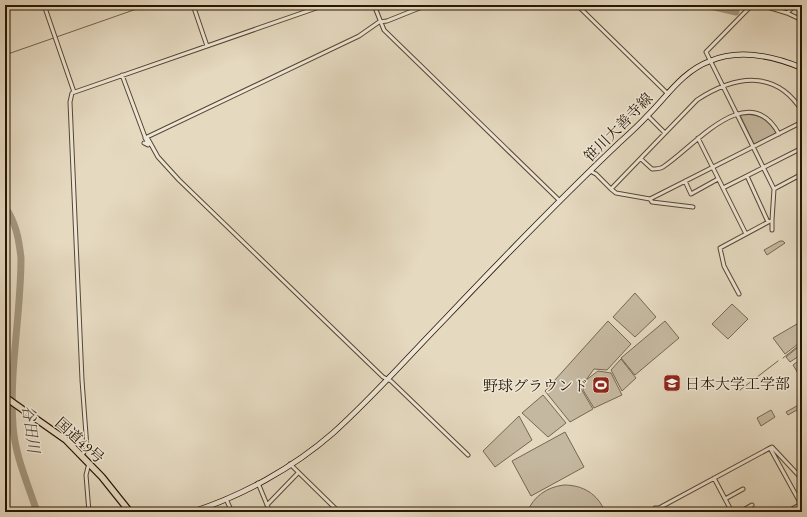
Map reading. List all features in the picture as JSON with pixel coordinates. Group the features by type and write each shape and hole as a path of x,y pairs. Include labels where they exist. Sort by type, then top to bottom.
{"highway":[{"name":"国道49号","path":"5,397 61,436 82,455 130,512"}],"street":[{"path":"44,5 74,92 70,102 82,380 87,448 82,455"},
{"path":"193,5 207,46"},
{"path":"74,92 325,5"},
{"path":"374,5 379,22 384,30 560,201"},
{"path":"146,138 359,36 379,22 387,21 427,5"},
{"path":"577,5 668,94"},
{"path":"752,5 706,52 774,189 772,230"},
{"path":"761,5 787,13 802,20"},
{"path":"787,13 795,5"},
{"name":"笹川大善寺線","path":"192,512 226,499 258,483 290,464 332,434 560,201 648,116 690,71 710,60 732,55 762,55 802,68"},
{"path":"122,75 148,145 144,143"},
{"path":"611,189 697,100 723,85 746,80 768,82 790,95 802,111"},
{"path":"641,159 652,169 662,168 698,138 738,114 745,112 760,114 773,124 779,134"},
{"path":"648,116 665,133"},
{"path":"590,171 596,174 616,193 650,198 802,122"},
{"path":"146,138 158,157 179,180 386,379 391,381 468,455"},
{"path":"698,138 746,234"},
{"path":"723,188 802,148"},
{"path":"774,189 802,174"},
{"path":"747,176 768,222"},
{"path":"685,181 691,194 718,179"},
{"path":"650,198 652,202 693,207"},
{"path":"739,294 724,266 720,248 772,220"},
{"path":"653,512 656,508 660,510 714,478 772,447 802,479"},
{"path":"770,448 801,505 787,512"},
{"path":"88,463 86,475 89,512"},
{"path":"290,464 339,512"},
{"path":"266,505 298,473"},
{"path":"714,478 732,512"},
{"path":"258,483 270,512"},
{"path":"725,499 743,489"},
{"path":"226,499 232,512"},
{"path":"740,512 752,505"}],"shaded area":[{"path":"740,115 757,115 765,119 771,124 776,133 754,144"},
{"path":"780,241 785,243 767,255 764,250"},
{"path":"635,293 656,317 635,337 613,317"},
{"path":"732,304 748,319 728,339 712,324"},
{"path":"608,321 631,344 607,370 594,369 586,380 598,371 611,373 622,395 594,408 583,390 585,380 580,387 593,409 570,422 545,391"},
{"path":"665,321 679,338 635,375 621,358"},
{"path":"802,321 802,341 785,354 773,338"},
{"path":"802,344 802,354 790,362 786,357"},
{"path":"802,358 802,374 799,375 793,365"},
{"path":"621,359 636,378 622,391 611,370"},
{"path":"543,395 566,423 548,437 522,413"},
{"path":"802,403 802,407 788,415 786,412"},
{"path":"771,410 775,417 761,426 757,418"},
{"path":"519,416 532,440 495,467 483,451"},
{"path":"565,432 584,467 531,496 512,461"},
{"path":"571,485 589,492 598,500 605,512 527,512 533,501 542,493 552,488"}],"waterway":[{"path":"5,55 148,5"},
{"path":"706,5 736,12"},
{"name":"谷田川","path":"5,207 12,219 16,231 21,258 12,405 14,437 22,470 37,512"},
{"path":"783,358 802,343"},
{"path":"740,390 778,361"}],"place":[{"name":"日本大学工学部","path":"672,383"},
{"name":"野球グラウンド","path":"601,385"}]}
